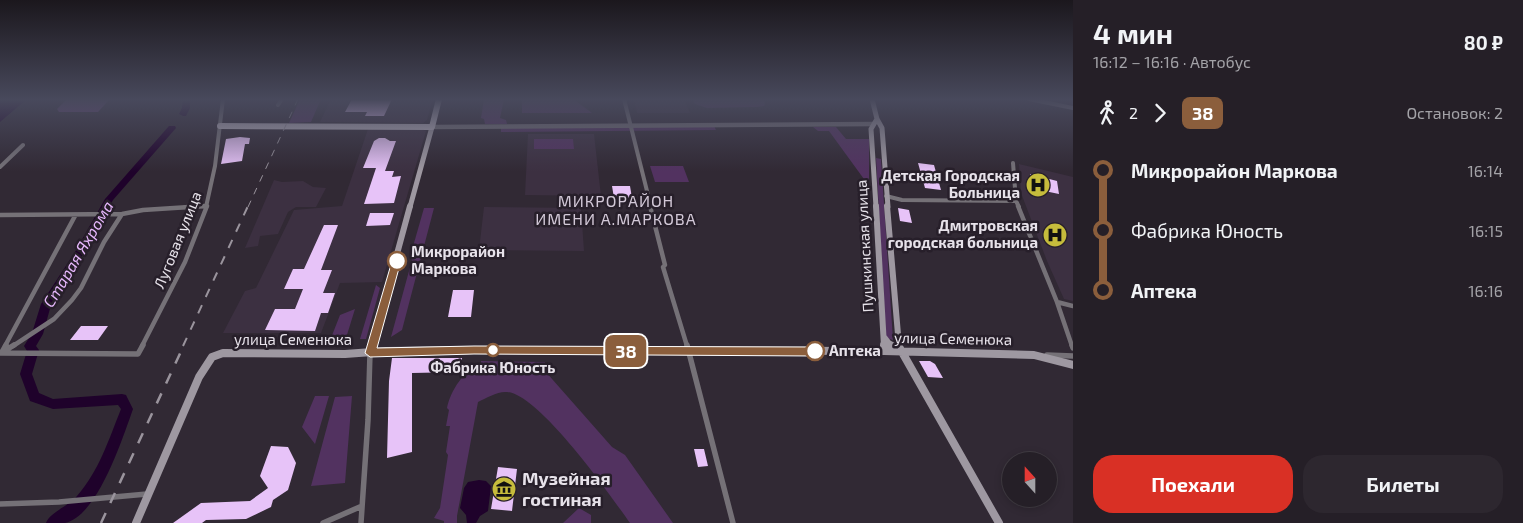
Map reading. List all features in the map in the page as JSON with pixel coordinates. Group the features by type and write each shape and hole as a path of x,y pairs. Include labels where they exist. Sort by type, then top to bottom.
{"main road":[{"path":"370,353 433,123"},
{"path":"873,124 881,126"},
{"name":"Пушкинская улица","path":"873,124 871,129 884,351"},
{"path":"220,126 432,127"},
{"name":"Пушкинская улица","path":"881,126 896,343 998,523"},
{"path":"873,156 884,158"},
{"name":"Пушкинская улица","path":"883,336 890,345 901,352"},
{"name":"улица Семенюка","path":"147,494 199,377 212,356 222,353 345,354 474,350 884,351 1034,355 1073,365"},
{"path":"136,523 147,494"}],"street":[{"path":"432,127 873,124"},
{"name":"Луговая улица","path":"0,354 138,354 174,284 207,206 220,126"},
{"path":"631,126 665,265 663,267 688,352 732,523"},
{"path":"0,167 23,145"},
{"path":"1013,163 1016,200 1058,302 1073,348"},
{"path":"886,196 902,200 1016,200"},
{"path":"0,215 75,216 122,214 143,210 207,206"},
{"path":"0,354 54,319 72,300 82,288 104,242 122,214"},
{"path":"0,354 75,216"},
{"path":"1058,302 1073,306"},
{"path":"361,523 370,353"},
{"name":"улица Семенюка","path":"1034,355 1073,356"},
{"path":"0,504 59,502 147,494"},
{"path":"323,523 362,506"}],"shaded area":[{"path":"714,126 716,130 501,132 501,127"},
{"path":"813,127 836,127 846,139 869,139 869,186 829,131 818,131"},
{"path":"368,129 420,129 426,131 382,282 340,283 321,333 223,333 245,291 256,288 294,210 342,206"},
{"path":"528,134 594,134 601,196 525,195"},
{"path":"534,139 573,139 574,149 534,149"},
{"path":"876,158 881,159 893,340 886,338"},
{"name":"Дмитровская городская больница","path":"1019,164 1073,177 1073,301 1064,299 1047,261 1021,193"},
{"path":"650,166 683,166 689,182 655,182"},
{"path":"274,180 282,182 303,181 313,187 326,188 316,207 296,207 288,212 278,234 260,236 258,246 245,248"},
{"path":"484,207 581,208 584,251 479,250"},
{"path":"424,208 434,208 402,330 391,337 412,260 410,257"},
{"path":"376,285 380,288 366,339 360,339"},
{"path":"355,309 346,338 331,338 340,315"},
{"path":"481,361 545,362 545,371 612,447 625,455 673,523 630,523 591,470 555,427 521,397 507,392 496,394 478,402 457,523 444,523 444,521 434,518 440,508 448,455 446,452 450,426 446,426 449,410 447,408 451,395 459,381 469,371 481,366"},
{"path":"315,396 329,396 315,444 302,427"},
{"path":"352,396 345,483 311,486 335,397"},
{"path":"486,481 491,486 488,511 480,516 476,523 467,523 466,515 460,508 464,488 468,482"},
{"path":"579,508 591,515 591,523 563,523"}],"building":[{"path":"250,138 249,144 245,144 242,161 221,164 226,139"},
{"path":"379,138 396,141 385,171 394,171 392,177 401,176 394,203 364,204 376,168 363,168 374,141"},
{"path":"918,163 934,165 941,190 925,188"},
{"path":"1030,174 1057,181 1059,194 1030,188"},
{"path":"612,186 630,186 632,198 614,198"},
{"path":"898,208 909,210 912,223 900,221"},
{"path":"370,213 394,213 390,225 366,226"},
{"path":"324,225 338,225 321,270 332,270 323,293 335,293 328,313 321,313 315,331 265,330 275,309 295,309 303,289 284,289 293,269 304,269"},
{"path":"453,290 474,290 471,317 448,317"},
{"path":"81,326 108,326 98,340 70,340"},
{"path":"392,358 462,358 461,372 412,373 412,452 387,458 389,381"},
{"path":"919,361 930,361 935,364 943,378 928,377"},
{"path":"271,446 288,447 296,463 288,490 273,500 271,507 246,519 206,520 202,523 173,523 201,503 250,501 268,488 260,476"},
{"path":"694,449 704,449 708,466 698,467"},
{"name":"Музейная гостиная","path":"498,467 517,469 512,511 491,509"}],"waterway":[{"name":"Старая Яхрома","path":"53,523 72,511 91,490 106,463 127,409 122,399 53,404 34,397 26,374 33,350 30,346 37,334 46,304 79,253 109,199 172,128"}],"railway":[{"path":"248,207 287,123"},
{"path":"183,346 248,206"},
{"path":"101,523 184,345"}],"bus line":[{"name":"38","path":"397,261 370,353 386,351 474,350 815,351"}],"place":[{"name":"Детская Городская Больница","path":"1038,185"},
{"name":"Дмитровская городская больница","path":"1055,235"},
{"name":"Микрорайон Маркова","path":"397,261"},
{"name":"Фабрика Юность","path":"493,350"},
{"name":"Аптека","path":"815,351"},
{"name":"Музейная гостиная","path":"504,489"}],"district":[{"name":"МИКРОРАЙОН ИМЕНИ А.МАРКОВА","path":"616,210"}]}
